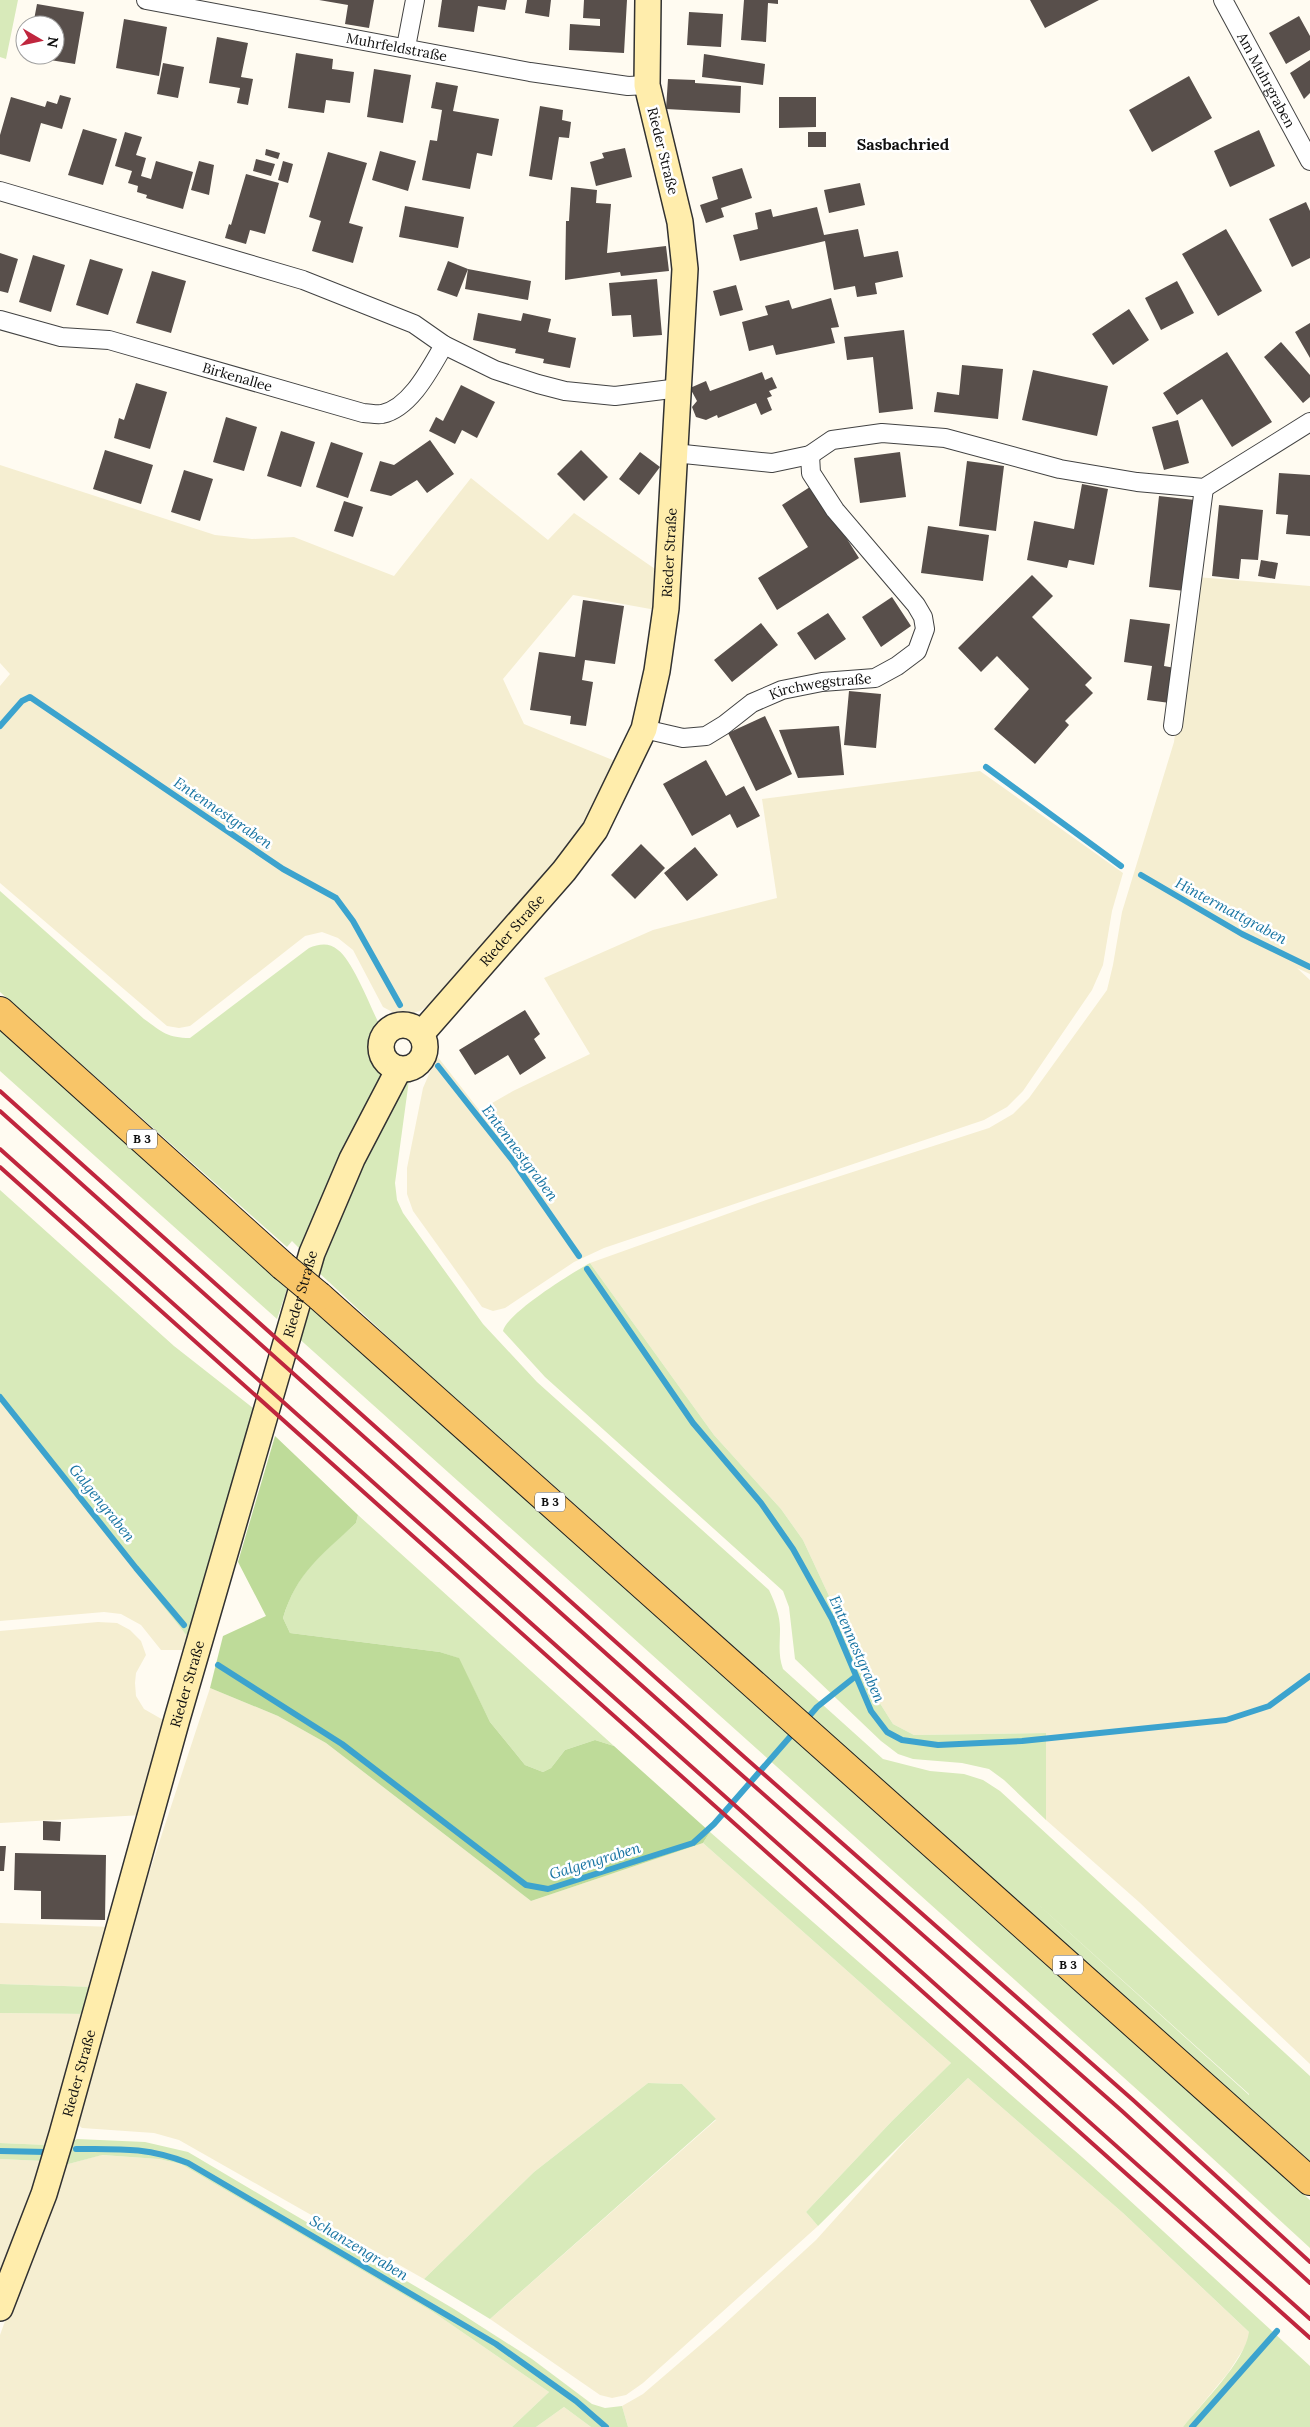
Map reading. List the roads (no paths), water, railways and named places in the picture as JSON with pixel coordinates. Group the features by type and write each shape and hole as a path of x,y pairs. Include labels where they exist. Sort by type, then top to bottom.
{"main road":[{"name":"B 3","path":"0,1011 283,1266 319,1296 1310,2181"}],"street":[{"name":"Muhrfeldstraße","path":"146,0 406,47 530,72 628,86 647,85"},
{"path":"406,47 415,0"},
{"name":"Rieder Straße","path":"421,1034 564,871 595,830 644,729 657,670 666,608 685,269 680,222 647,85 648,0"},
{"name":"Am Muhrgraben","path":"1223,0 1310,161"},
{"path":"0,191 303,280 414,324 444,345 495,370 566,391 615,396 679,388"},
{"name":"Birkenallee","path":"0,320 61,337 109,340 362,413 383,414 400,405 421,384 444,345"},
{"path":"674,453 772,463 810,455 832,440 882,433 945,438 1060,469 1137,482 1204,488 1310,422"},
{"name":"Kirchwegstraße","path":"644,729 683,738 706,736 724,725 752,703 774,693 822,682 875,678 897,666 917,651 925,629 923,617 916,605 835,510 811,474 810,455"},
{"path":"1172,726 1204,488"},
{"path":"402,1025 417,1029 426,1047 422,1060 411,1068 399,1069 393,1067 384,1059 381,1052 384,1037 389,1031 402,1025"},
{"name":"Rieder Straße","path":"0,2308 49,2177 177,1719 312,1253 352,1159 399,1069"}],"waterway":[{"name":"Entennestgraben","path":"0,726 22,701 30,697 283,869 336,898 353,921 400,1005"},
{"name":"Hintermattgraben","path":"986,767 1121,866"},
{"name":"Hintermattgraben","path":"1141,875 1242,934 1310,967"},
{"name":"Entennestgraben","path":"438,1066 513,1161 579,1256"},
{"name":"Entennestgraben","path":"587,1269 693,1423 761,1503 793,1549 832,1619 871,1711 887,1732 902,1740 938,1745 1022,1741 1226,1720 1269,1706 1310,1676"},
{"name":"Galgengraben","path":"0,1397 136,1568 184,1625"},
{"name":"Galgengraben","path":"218,1665 342,1744 526,1885 548,1889 693,1843 714,1824 796,1730"},
{"name":"Galgengraben","path":"805,1721 817,1707 856,1676"},
{"name":"Schanzengraben","path":"76,2149 133,2150 159,2154 188,2163 496,2344 576,2401 606,2427"},
{"name":"Schanzengraben","path":"0,2151 46,2152"},
{"name":"Schanzengraben","path":"1192,2427 1277,2331"}],"railway":[{"path":"0,1091 741,1754 1133,2100 1310,2262"},
{"path":"0,1111 735,1769 1122,2111 1310,2283"},
{"path":"0,1149 1310,2319"},
{"path":"0,1167 1310,2338"}],"district":[{"name":"Sasbachried","path":"903,144"}]}
